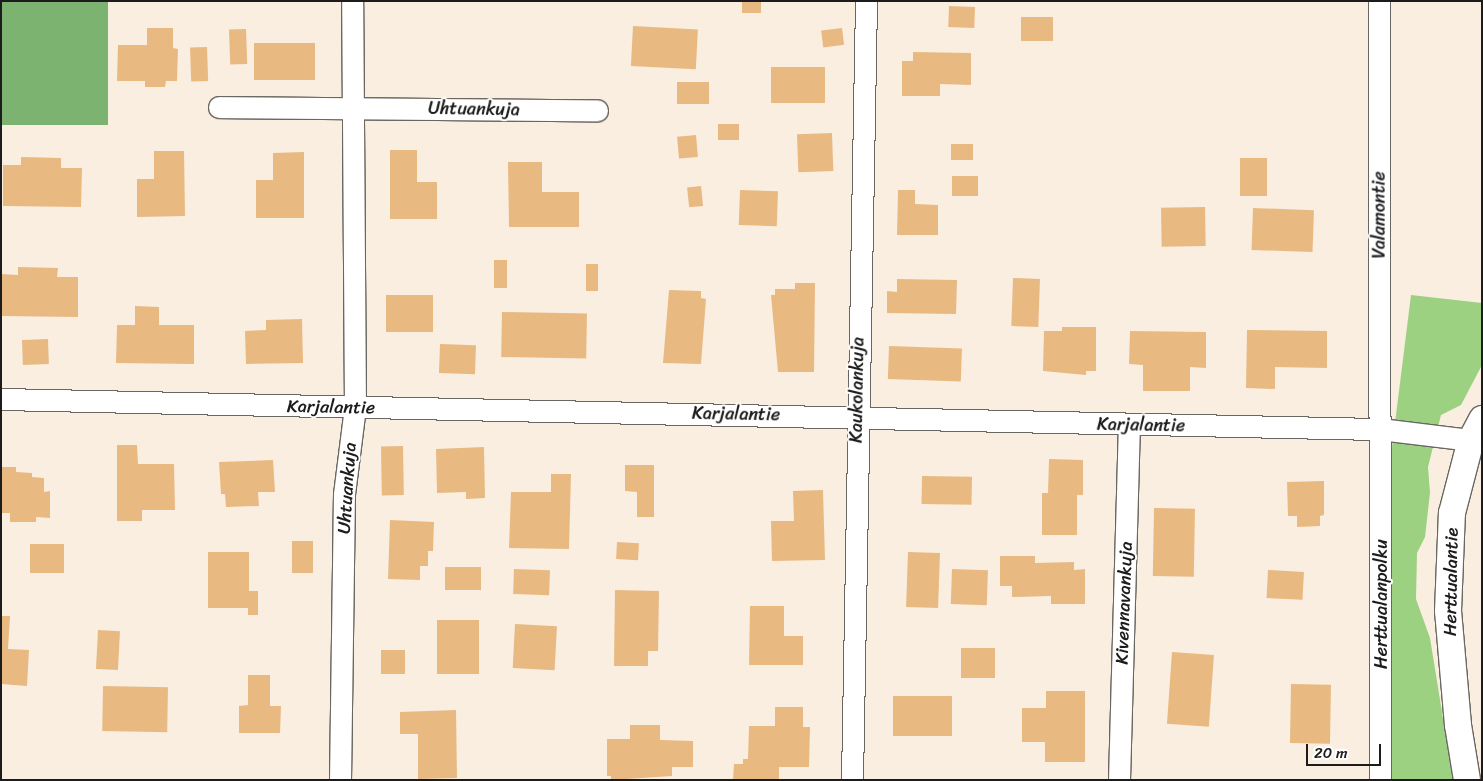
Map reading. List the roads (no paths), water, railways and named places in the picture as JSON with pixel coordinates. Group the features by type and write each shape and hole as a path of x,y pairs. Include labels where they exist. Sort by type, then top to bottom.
{"street":[{"name":"Uhtuankuja","path":"340,780 344,494 355,407 352,1"},
{"name":"Kaukolankuja","path":"852,780 856,416 866,1"},
{"name":"Valamontie","path":"1379,1 1380,429"},
{"name":"Uhtuankuja","path":"219,106 597,110"},
{"name":"Karjalantie","path":"1,399 856,416 1129,426 1476,430"},
{"name":"Kivennavankuja","path":"1119,780 1129,426"},
{"name":"Herttualanpolku","path":"1380,429 1380,780"},
{"name":"Herttualantie","path":"1467,780 1458,725 1448,611 1452,513 1476,430"}]}
